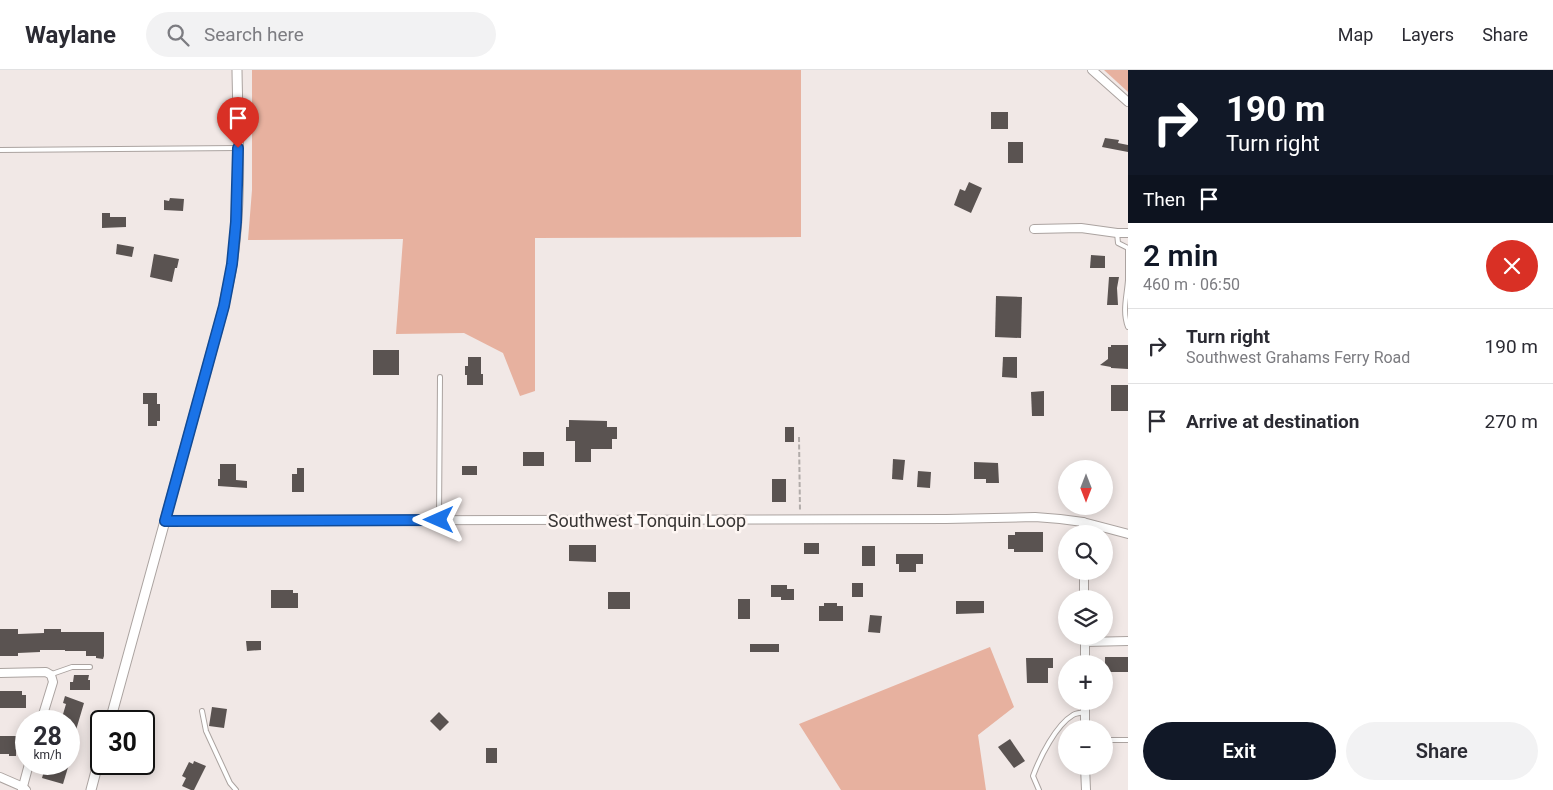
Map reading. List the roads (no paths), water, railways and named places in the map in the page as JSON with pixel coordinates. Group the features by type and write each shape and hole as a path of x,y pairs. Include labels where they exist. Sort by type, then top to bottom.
{"street":[{"path":"113,710 225,301 232,264 236,222 238,148 237,70"},
{"path":"1092,70 1128,102"},
{"path":"1034,229 1081,228 1128,233"},
{"name":"Southwest Tonquin Loop","path":"165,521 1035,517 1083,522 1128,534"},
{"path":"1113,640 1128,641"},
{"path":"0,673 46,672 51,675 53,682 44,710"},
{"path":"1085,712 1085,720"},
{"path":"0,777 24,789 27,775"},
{"path":"91,790 95,775"},
{"path":"1085,775 1086,790"}],"lane":[{"path":"0,150 238,148"},
{"path":"1117,233 1118,244 1128,248 1128,282 1125,302 1128,327"},
{"path":"439,520 440,377"},
{"path":"51,675 72,667 90,666"},
{"path":"202,711 206,731 230,783 236,790"},
{"path":"1039,790 1033,776 1038,761 1063,723 1074,714 1085,712"},
{"path":"1113,740 1128,740"}]}
